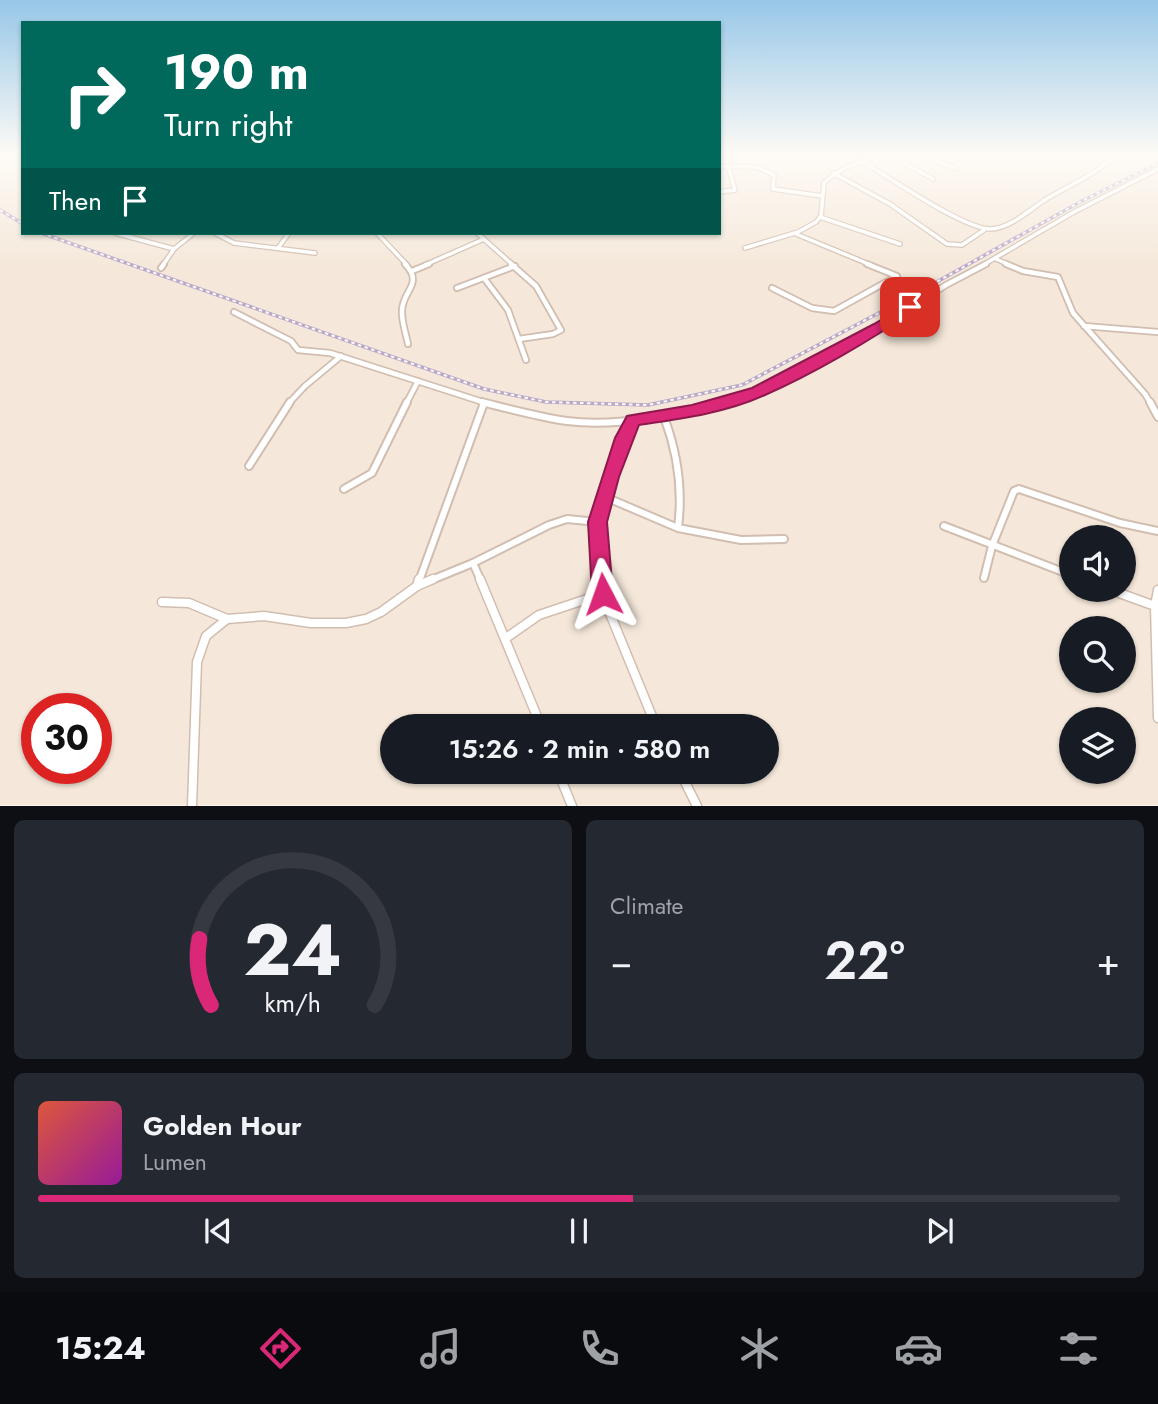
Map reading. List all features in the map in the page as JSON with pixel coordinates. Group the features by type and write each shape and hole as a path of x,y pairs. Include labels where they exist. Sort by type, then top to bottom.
{"street":[{"path":"814,193 822,196"},
{"path":"745,248 796,234 820,217 823,193"},
{"path":"869,193 947,244 962,245 984,230 1009,223 1058,193"},
{"path":"915,193 984,230"},
{"path":"234,312 292,341 298,350 341,356 484,403 568,421 664,417 758,392 879,328 946,285 1112,193"},
{"path":"820,217 900,244"},
{"path":"772,288 812,308 834,311 897,276 796,234"},
{"path":"123,235 174,248"},
{"path":"161,268 174,248 191,235"},
{"path":"219,235 234,243 315,253"},
{"path":"278,248 288,235"},
{"path":"379,235 412,271 414,281 402,309 408,344"},
{"path":"479,235 537,286 561,330 554,334 519,340"},
{"path":"412,271 484,239"},
{"path":"996,259 1023,271 1058,277 1073,313 1145,394 1158,417"},
{"path":"457,288 515,266"},
{"path":"484,278 508,310 526,360"},
{"path":"1084,326 1158,332"},
{"path":"250,466 285,409 305,386 341,356"},
{"path":"344,489 372,472 418,381"},
{"path":"418,586 484,403"},
{"path":"664,417 674,443 683,497 678,528"},
{"path":"633,420 623,438 603,496 598,522 603,594 651,714"},
{"path":"985,578 992,546 1014,491 1019,489 1120,523 1158,531"},
{"path":"603,496 678,528 740,540 784,539"},
{"path":"192,806 197,662 200,644 208,631 227,620 264,616 310,623 346,623 366,619 381,612 418,586 562,520 598,522"},
{"path":"944,526 1059,571"},
{"path":"473,563 536,714"},
{"path":"1158,590 1155,606 1158,718"},
{"path":"506,638 539,615 603,594"},
{"path":"1136,599 1155,606"},
{"path":"162,602 189,603 227,620"},
{"path":"563,784 572,806"},
{"path":"686,784 697,806"}],"shaded area":[{"path":"0,193 21,193 21,235 721,235 721,193 1158,193 1158,805 0,805"}],"railway":[{"path":"47,235 484,389 546,402 648,405 742,385 1099,193"},
{"path":"0,210 21,223"}],"route":[{"path":"603,594 598,522 603,496 623,438 633,420 692,411 758,392 879,328 910,307"}]}
